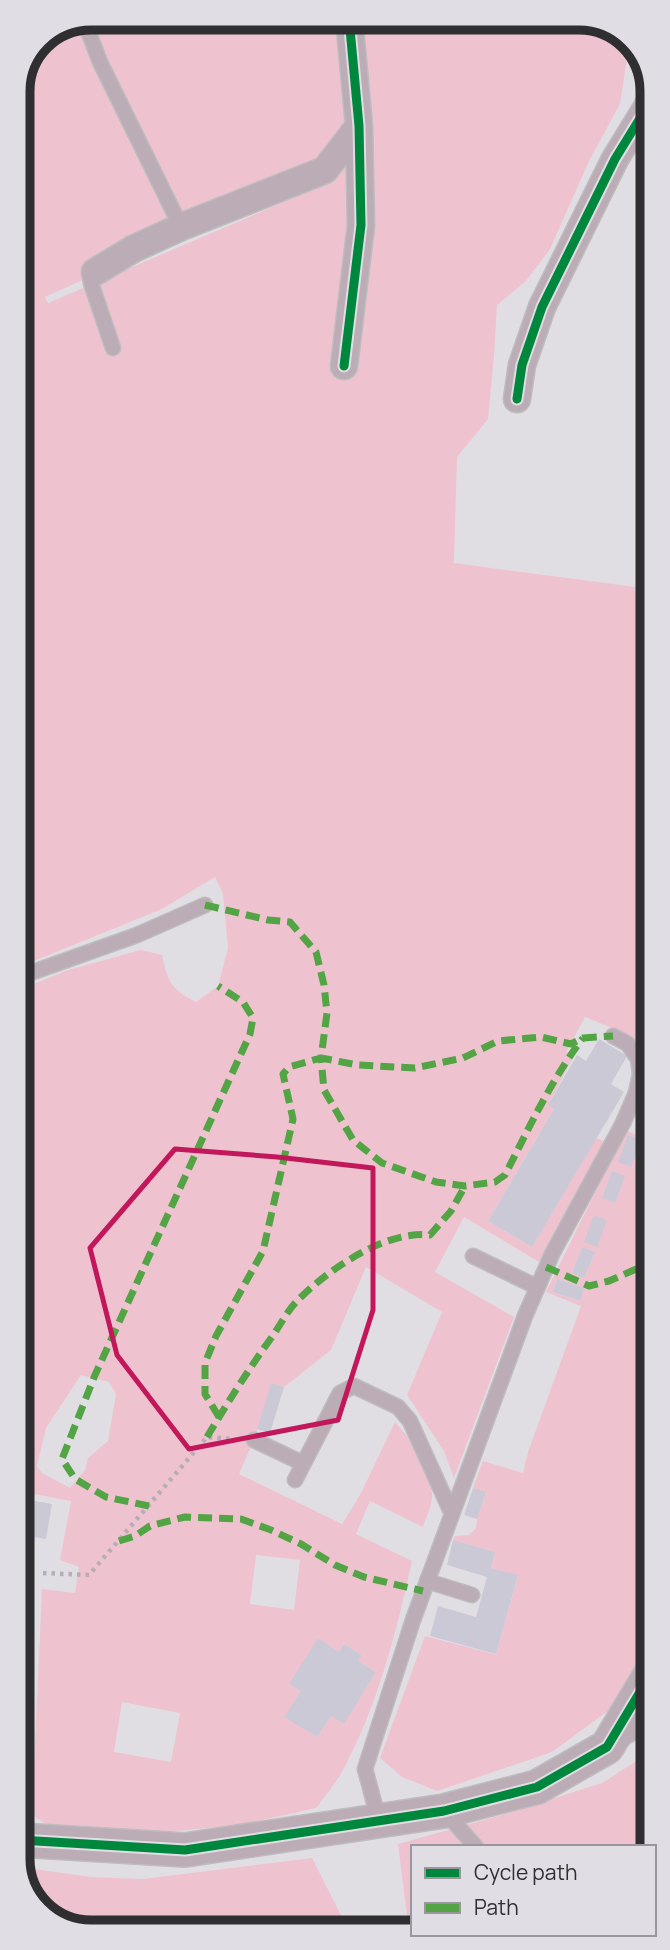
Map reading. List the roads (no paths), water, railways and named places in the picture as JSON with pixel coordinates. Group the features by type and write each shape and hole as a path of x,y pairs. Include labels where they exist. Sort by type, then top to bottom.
{"street":[{"path":"344,366 361,225 359,126 350,30"},
{"path":"517,399 522,365 542,307 615,159 640,118"},
{"path":"95,272 133,249 325,170 359,126"},
{"path":"30,1841 186,1850 444,1811 537,1787 607,1747 640,1692"}],"lane":[{"path":"88,30 100,62 181,228"},
{"path":"95,272 90,275 91,283 113,348"},
{"path":"30,973 137,934 205,905"},
{"path":"379,1822 365,1769 427,1581 537,1287 636,1093 640,1074 638,1059 628,1044 613,1036"},
{"path":"473,1256 537,1287"},
{"path":"295,1480 340,1394 354,1386 398,1407 410,1421 452,1514"},
{"path":"254,1440 302,1463"},
{"path":"427,1581 472,1595"},
{"path":"607,1747 640,1729"},
{"path":"444,1811 473,1845"}]}
